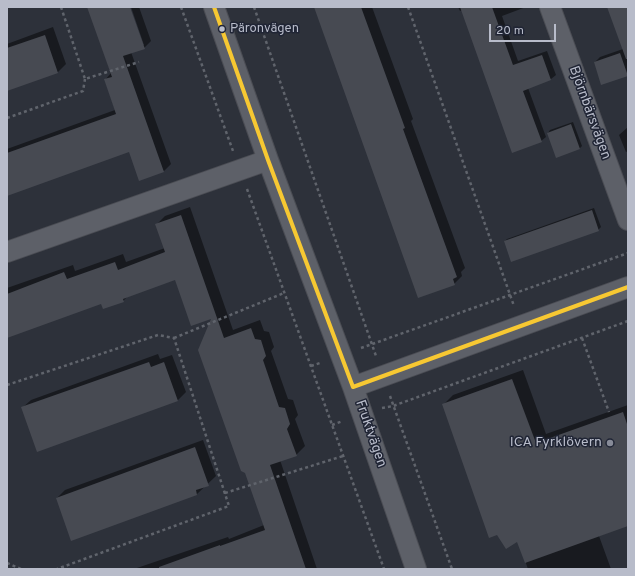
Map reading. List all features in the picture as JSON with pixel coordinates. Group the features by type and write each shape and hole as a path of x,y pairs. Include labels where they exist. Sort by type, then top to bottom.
{"street":[{"name":"Fruktvägen","path":"214,7 268,160 363,413 416,569"},
{"name":"Björnbärsvägen","path":"550,7 628,220"},
{"path":"7,252 268,160"},
{"path":"353,387 628,287"}],"path":[{"path":"7,118 83,91 85,79 61,7"},
{"path":"181,7 384,569"},
{"path":"254,7 393,406 452,569"},
{"path":"408,7 521,326"},
{"path":"85,79 139,62"},
{"path":"310,366 628,253"},
{"path":"7,386 158,335 174,338 284,294"},
{"path":"332,425 363,413 393,406 628,321"},
{"path":"58,569 229,506 174,338"},
{"path":"582,338 609,412"},
{"path":"225,493 343,456"},
{"path":"7,564 21,569"}],"building":[{"path":"87,7 130,7 145,49 123,56 164,172 139,181 129,152 7,196 7,153 116,114 104,79 112,77"},
{"path":"314,7 361,7 405,128 403,129 457,277 453,279 455,285 418,298"},
{"path":"460,7 492,7 513,65 542,55 551,80 523,91 542,142 512,153"},
{"path":"607,7 628,7 628,59 626,59"},
{"path":"45,35 58,73 7,91 7,48"},
{"path":"620,53 628,76 601,85 594,62"},
{"path":"571,124 580,149 556,158 547,133"},
{"path":"592,210 599,231 511,262 504,241"},
{"path":"181,215 224,338 251,328 255,339 261,340 266,356 263,360 279,407 285,408 290,424 287,429 297,456 270,465 306,569 159,569 159,567 265,530 245,473 241,471 198,350 211,319 191,326 175,280 123,299 124,302 103,309 101,304 7,338 7,294 64,272 67,279 115,262 118,270 165,252 155,224"},
{"path":"149,362 151,367 164,362 178,401 37,452 21,407"},
{"path":"512,379 536,443 623,412 628,427 628,526 525,563 517,542 506,549 497,535 489,538 442,404"},
{"path":"195,447 209,486 196,490 197,495 71,541 56,498"}],"transit line":[{"path":"214,7 268,160 353,387"},
{"path":"353,387 628,287"}],"place":[{"name":"Päronvägen","path":"222,29"},
{"name":"ICA Fyrklövern","path":"610,443"}]}
